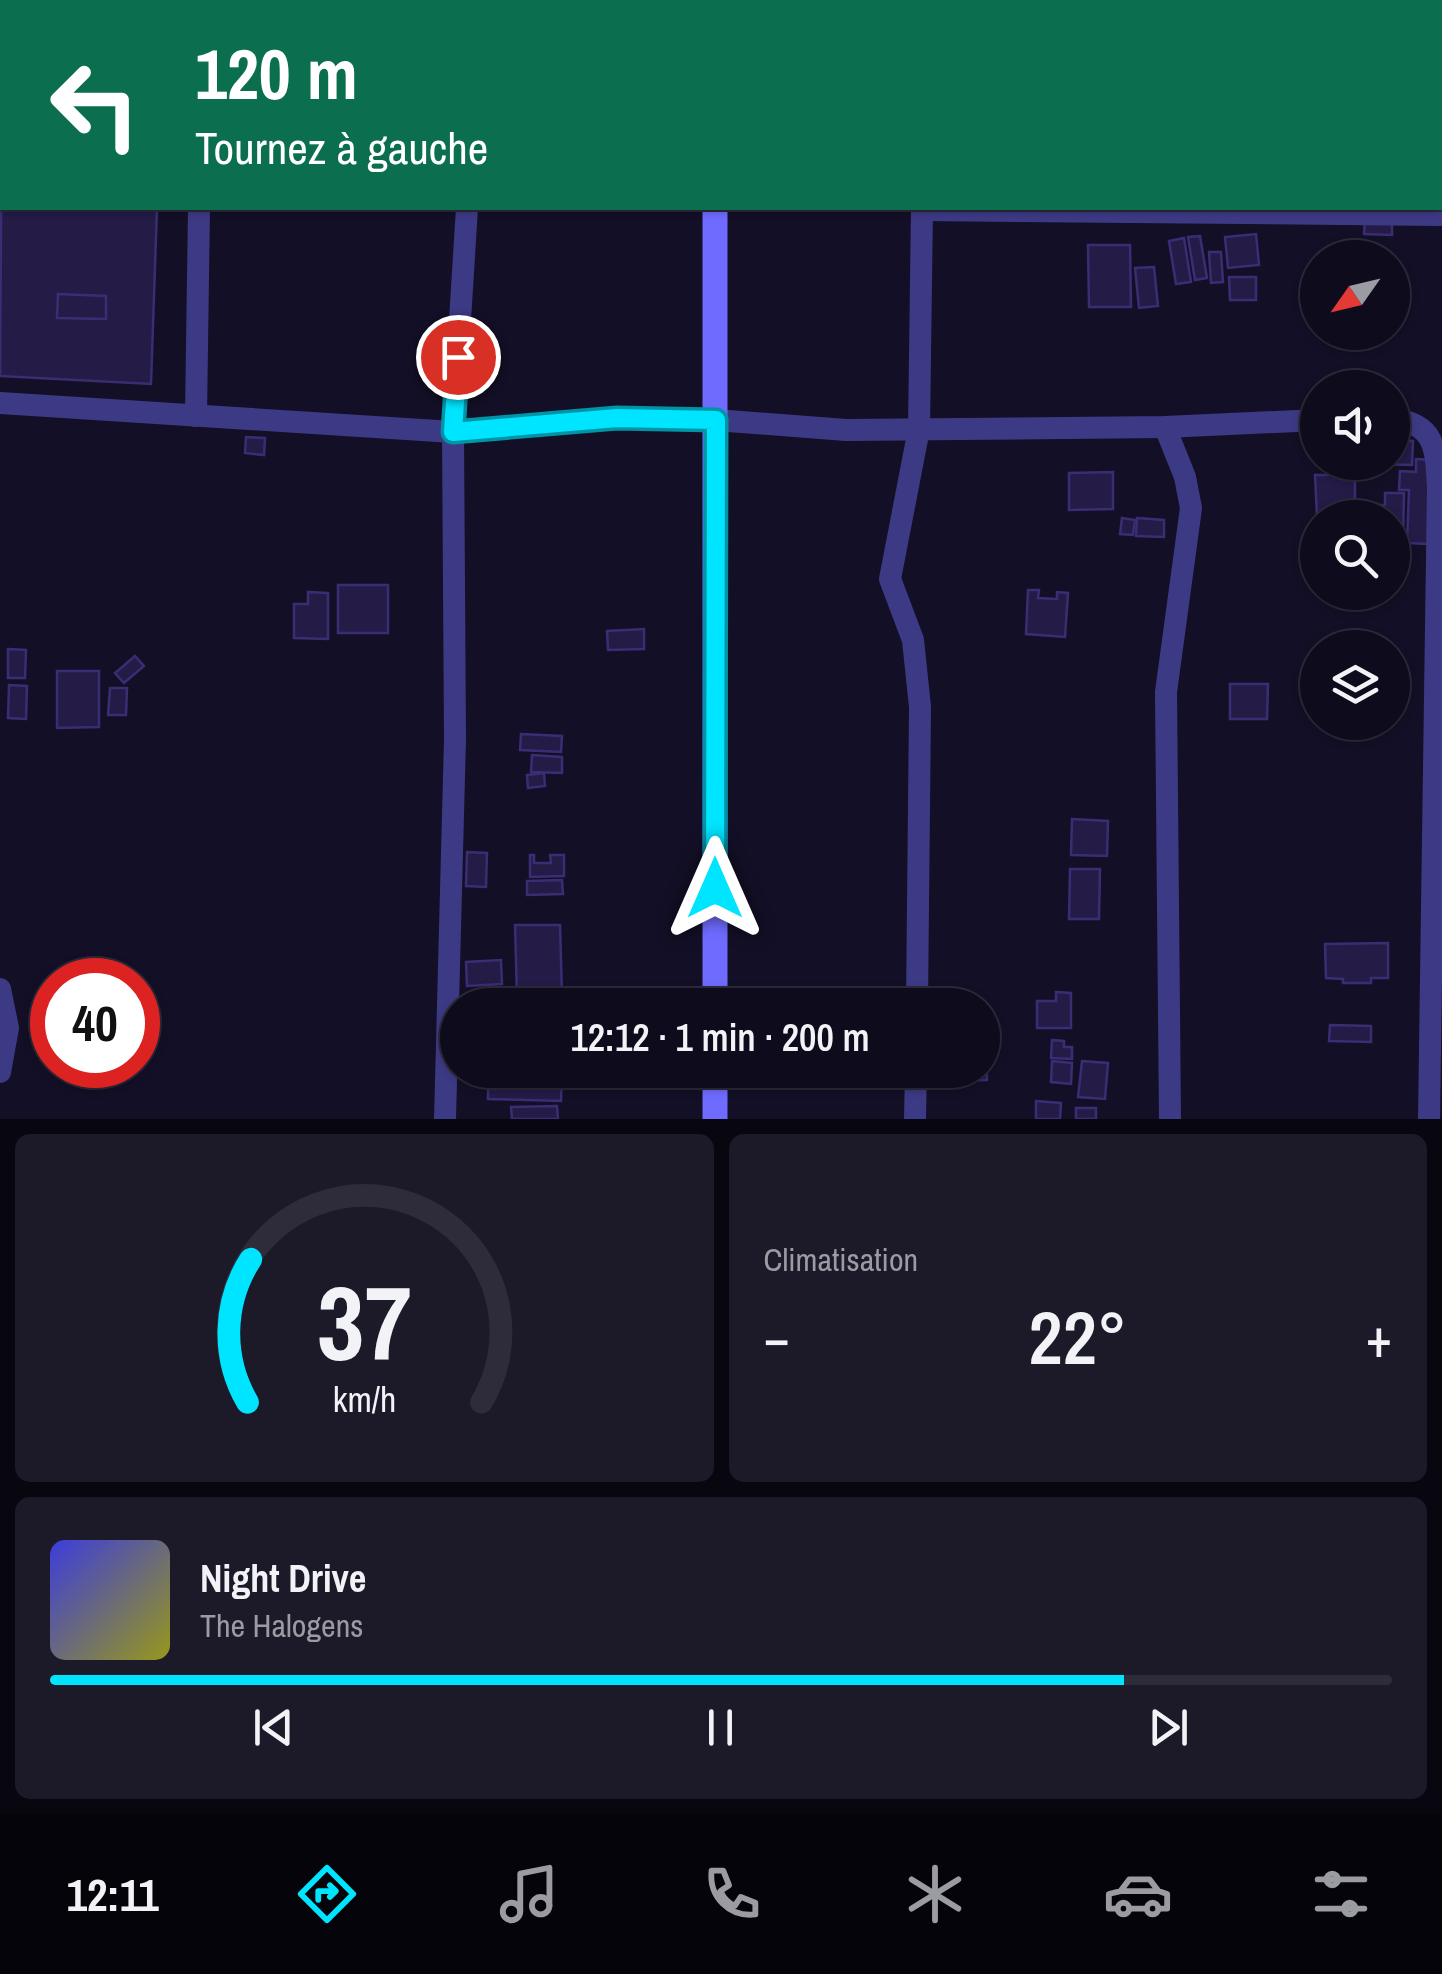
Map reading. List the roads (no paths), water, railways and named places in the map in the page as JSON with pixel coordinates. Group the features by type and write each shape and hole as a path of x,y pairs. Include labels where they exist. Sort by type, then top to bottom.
{"street":[{"path":"196,416 199,210"},
{"path":"453,988 453,432 467,210"},
{"path":"715,210 715,988"},
{"path":"917,988 920,708 913,640 890,579 920,429 922,210"},
{"path":"1093,210 1434,212"},
{"path":"0,403 453,432 617,418 716,420 846,430 1165,427 1300,421"},
{"path":"1410,421 1426,433 1436,450 1438,486 1429,1119"},
{"path":"1165,427 1185,477 1191,508 1166,692 1170,1119"},
{"path":"0,989 8,1028 0,1072"},
{"path":"445,1119 448,1088"},
{"path":"715,1088 715,1119"},
{"path":"916,1088 916,1119"}]}
